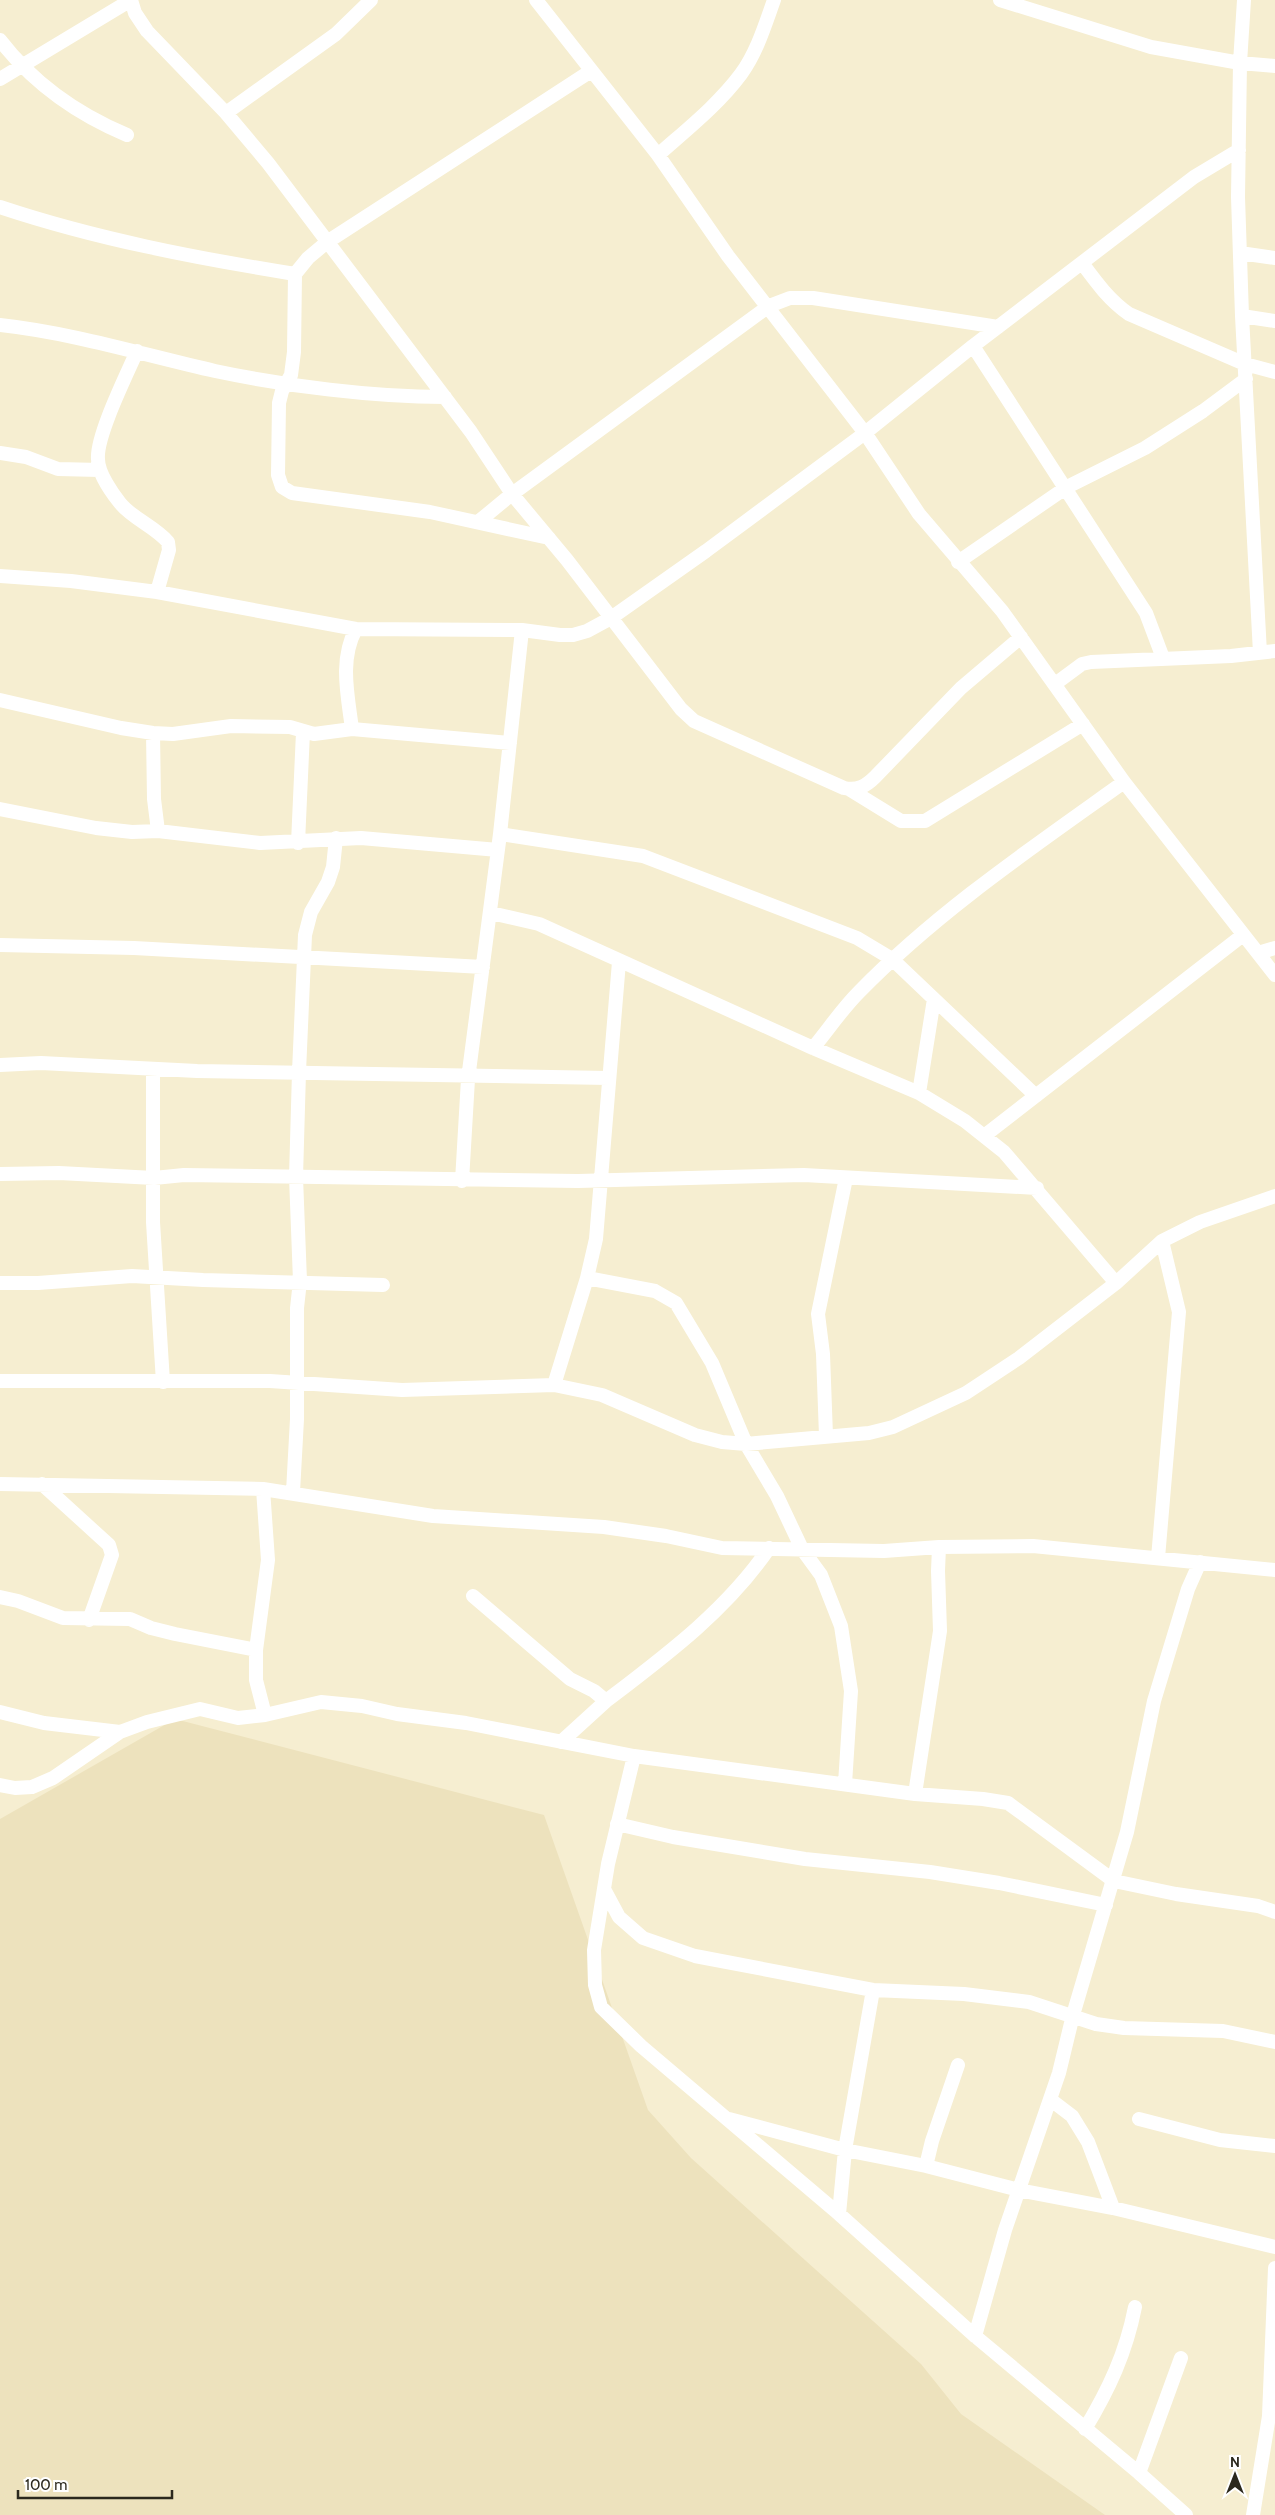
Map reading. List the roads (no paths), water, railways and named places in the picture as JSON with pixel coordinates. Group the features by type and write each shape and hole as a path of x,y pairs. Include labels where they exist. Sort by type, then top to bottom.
{"street":[{"path":"0,79 131,0 135,13 146,32 226,113 445,397 512,494 549,538 681,710 694,721 849,789 901,821 925,821 1083,724"},
{"path":"226,113 336,34 371,0"},
{"path":"536,0 658,155 728,256 769,306 865,432 919,514 958,562 1002,611 1124,782 1275,974"},
{"path":"658,155 721,98 742,73 760,42 774,0"},
{"path":"1000,0 1151,47 1240,63 1275,66"},
{"path":"1244,0 1238,150 1240,252 1260,653"},
{"path":"0,40 21,65 71,107 97,123 127,135"},
{"path":"549,538 430,512 292,493 282,487 278,475 279,403 286,382 291,375 294,352 295,274 308,258 327,242 591,71"},
{"path":"0,576 71,581 157,592 356,630 522,630 573,635 611,618 865,432 973,346 1194,177 1238,150"},
{"path":"0,207 75,231 252,268 295,274"},
{"path":"1240,252 1275,258"},
{"path":"1082,263 1103,291 1115,304 1129,314 1245,364 1275,372"},
{"path":"478,522 512,494 769,306 790,298 813,298 998,327"},
{"path":"1242,316 1275,321"},
{"path":"0,325 137,351 213,370 286,382 407,397 445,397"},
{"path":"973,346 1067,487 1146,613 1163,658"},
{"path":"137,351 118,393 99,448 98,459 100,470 120,503 162,535 168,542 169,550 157,592"},
{"path":"958,562 1067,487 1145,448 1191,419 1246,379"},
{"path":"0,452 26,458 58,469 100,470"},
{"path":"352,729 345,657 349,642 356,630"},
{"path":"462,1181 469,1077 491,913 522,630"},
{"path":"849,789 866,786 961,688 1021,637"},
{"path":"1055,684 1082,664 1106,660 1275,651"},
{"path":"0,700 75,718 153,733 173,734 231,726 290,727 314,734 352,729 431,734 510,743"},
{"path":"298,843 304,732"},
{"path":"153,733 154,799 158,831"},
{"path":"813,1048 857,994 892,959 1021,855 1124,782"},
{"path":"0,809 96,828 132,832 158,831 260,843 298,843 336,838 498,850"},
{"path":"500,834 643,856 857,938 892,959 1036,1096"},
{"path":"293,1492 297,1382 297,1308 300,1281 296,1177 304,958 311,912 328,882 333,867 336,838"},
{"path":"491,913 539,924 813,1048 919,1093 965,1121 1004,1152 1037,1188 1116,1283"},
{"path":"984,1136 1243,935"},
{"path":"0,945 134,948 484,967"},
{"path":"1258,953 1275,948"},
{"path":"554,1384 587,1278 596,1239 620,962"},
{"path":"919,1093 934,999"},
{"path":"0,1065 41,1063 153,1069 469,1077 609,1078"},
{"path":"153,1069 153,1222 164,1382"},
{"path":"0,1174 59,1173 154,1178 184,1175 462,1181 600,1181 804,1175 1037,1188"},
{"path":"826,1436 823,1360 818,1314 846,1178"},
{"path":"0,1382 297,1382 402,1390 554,1384 602,1395 695,1435 746,1444 869,1433 893,1427 966,1393 1019,1358 1116,1283 1162,1241 1200,1222 1275,1196"},
{"path":"1158,1558 1179,1312 1162,1241"},
{"path":"0,1283 38,1283 132,1276 158,1276 203,1280 300,1281 383,1285"},
{"path":"587,1278 655,1291 676,1303 712,1363 746,1444 777,1496 802,1549 821,1575 841,1626 851,1691 845,1784"},
{"path":"0,1484 263,1489 293,1492 433,1516 587,1525 659,1535 722,1548 884,1552 939,1547 1033,1546 1275,1570"},
{"path":"42,1484 109,1545 112,1555 89,1620"},
{"path":"263,1489 268,1560 256,1650 256,1680 265,1715"},
{"path":"916,1794 940,1631 939,1547"},
{"path":"561,1742 606,1701 676,1646 731,1595 751,1574 769,1548"},
{"path":"975,2336 1005,2230 1051,2100 1072,2015 1114,1880 1135,1798 1154,1700 1188,1589 1200,1562"},
{"path":"473,1596 570,1680 594,1691 606,1701"},
{"path":"0,1597 18,1601 63,1618 89,1620 117,1617 130,1619 151,1628 175,1634 256,1650"},
{"path":"0,1785 15,1788 32,1787 53,1778 120,1732 147,1722 200,1708 238,1718 265,1715 321,1702 362,1706 397,1714 466,1723 634,1756 916,1794 1008,1803 1114,1880 1176,1894 1258,1906 1275,1912"},
{"path":"0,1712 44,1723 120,1732"},
{"path":"634,1756 617,1824 594,1950 595,1985 601,2007 641,2046 839,2214 975,2336 1139,2473 1186,2515"},
{"path":"617,1824 673,1837 805,1859 970,1878 1106,1905"},
{"path":"604,1889 620,1917 643,1938 696,1956 873,1990 983,1996 1029,2002 1096,2024 1124,2028 1223,2031 1275,2042"},
{"path":"839,2214 844,2150 873,1990"},
{"path":"926,2166 932,2142 958,2065"},
{"path":"1051,2100 1072,2116 1088,2142 1113,2208"},
{"path":"724,2117 844,2150 926,2166 1019,2190 1113,2208 1275,2247"},
{"path":"1139,2119 1220,2140 1275,2146"},
{"path":"1253,2515 1269,2416 1275,2268"},
{"path":"1085,2429 1114,2378 1121,2360 1135,2307"},
{"path":"1139,2473 1181,2358"}]}
